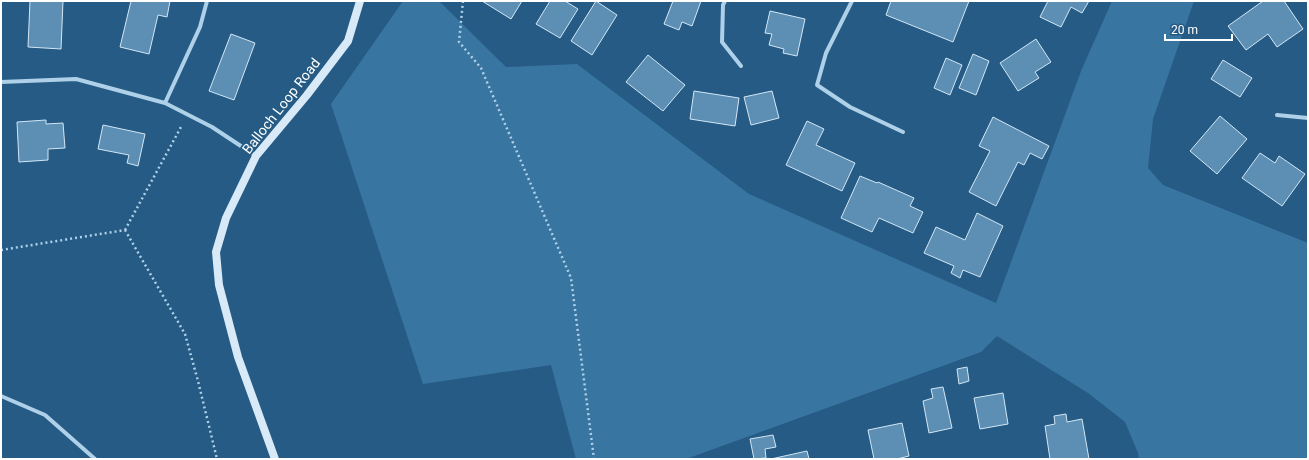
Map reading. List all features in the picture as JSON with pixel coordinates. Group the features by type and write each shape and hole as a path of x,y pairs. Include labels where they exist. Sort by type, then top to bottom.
{"street":[{"path":"165,103 200,27 207,1"},
{"name":"Balloch Loop Road","path":"275,459 238,357 219,285 216,252 226,218 256,156 307,95 348,41 360,1"},
{"path":"725,1 723,5 722,42 741,66"},
{"path":"852,1 826,53 817,85 850,107 903,132"},
{"path":"1,82 76,79 165,103 212,127 256,156"},
{"path":"1277,114 1308,118"},
{"path":"1,396 45,415 94,459"}],"path":[{"path":"463,1 459,42 481,68 571,278 594,459"},
{"path":"124,230 188,115"},
{"path":"1,250 124,230"},
{"path":"124,230 185,334 217,459"}],"shaded area":[{"path":"403,1 439,1 506,67 577,64 749,194 996,303 1081,71 1112,1 1194,1 1153,119 1148,168 1163,185 1308,243 1308,459 1139,459 1125,422 1088,393 997,336 981,352 686,459 576,459 551,365 423,384 331,104"}],"building":[{"path":"30,1 63,1 61,49 28,47"},
{"path":"131,1 170,1 167,17 158,15 149,54 120,47"},
{"path":"482,1 522,1 511,19"},
{"path":"550,1 565,1 578,9 560,38 536,24"},
{"path":"596,1 617,15 592,55 571,41"},
{"path":"673,1 701,1 692,26 682,22 679,30 664,24"},
{"path":"891,1 969,1 953,42 886,15"},
{"path":"1048,1 1089,1 1082,13 1071,7 1061,27 1040,17"},
{"path":"1263,1 1284,1 1303,29 1277,47 1268,34 1246,50 1228,26"},
{"path":"770,11 805,19 797,56 783,53 784,49 769,45 772,34 765,33"},
{"path":"231,34 255,43 234,100 209,91"},
{"path":"1036,39 1051,62 1035,72 1039,78 1018,91 1000,63"},
{"path":"973,54 989,61 976,95 959,88"},
{"path":"648,55 685,85 663,111 626,82"},
{"path":"946,58 962,65 950,95 934,88"},
{"path":"1223,60 1252,78 1240,97 1211,79"},
{"path":"694,91 739,98 735,126 690,119"},
{"path":"772,91 779,118 751,125 744,97"},
{"path":"1220,116 1247,139 1217,174 1190,151"},
{"path":"993,117 1049,146 1042,159 1030,153 1024,165 1018,162 996,206 969,192 990,151 979,146"},
{"path":"46,120 46,124 63,123 65,148 48,149 48,160 19,162 17,122"},
{"path":"807,121 824,129 816,145 855,163 842,191 786,165"},
{"path":"103,125 145,134 138,166 127,163 129,155 98,149"},
{"path":"1260,153 1275,163 1279,156 1305,174 1282,206 1242,178"},
{"path":"860,176 877,183 878,182 914,198 910,206 923,212 913,233 879,218 872,232 841,218"},
{"path":"977,213 1003,226 980,277 963,270 960,278 951,273 954,266 924,253 936,227 965,240"},
{"path":"967,367 969,381 959,384 957,369"},
{"path":"943,387 952,428 929,433 923,401 933,398 931,389"},
{"path":"1003,393 1008,424 980,429 974,398"},
{"path":"1066,414 1067,422 1082,419 1089,459 1050,459 1045,426 1055,424 1054,416"},
{"path":"902,423 909,456 897,459 874,459 868,430"},
{"path":"773,435 776,447 765,449 766,458 754,459 750,439"},
{"path":"807,451 809,459 771,459"}]}
